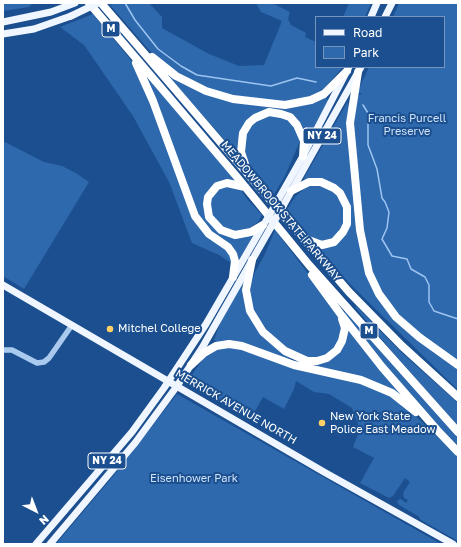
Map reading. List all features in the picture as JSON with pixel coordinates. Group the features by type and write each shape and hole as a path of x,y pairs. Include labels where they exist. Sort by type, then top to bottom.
{"highway":[{"name":"MEADOWBROOK STATE PARKWAY","path":"89,3 309,265 458,432"},
{"name":"MEADOWBROOK STATE PARKWAY","path":"101,3 349,292 402,346 458,397"},
{"path":"140,48 176,76 191,85 218,95 256,102 284,105 311,100 324,94 348,69"},
{"path":"133,55 153,102 195,216 209,234 228,247 233,254 235,262 233,277"},
{"path":"359,70 350,123 360,230 369,273 379,294 396,317 419,337 458,365"},
{"path":"251,178 242,157 241,142 245,129 249,123 261,114 276,112 293,120 302,134 304,148 303,156"},
{"path":"291,191 309,182 321,182 334,188 340,193 347,207 347,224 343,232 334,242 322,245 301,237"},
{"path":"245,187 227,183 217,186 208,197 206,204 209,217 221,230 235,235 251,232 267,224"},
{"path":"281,230 342,316 437,430 458,452"},
{"path":"252,260 246,290 250,311 262,332 284,351 307,361 317,361 327,358 337,350 342,341 344,328 342,316"},
{"path":"191,365 216,346 228,344 242,346 294,365 356,378 380,387 400,399 437,430"}],"main road":[{"path":"3,22 63,8 75,3"},
{"path":"3,34 34,28 71,16 98,3"},
{"path":"371,16 377,3"},
{"path":"386,16 392,3"},
{"name":"NY 24","path":"36,544 132,432 169,381 206,324 233,277 280,203 348,69"},
{"name":"NY 24","path":"280,203 291,191 359,70"},
{"name":"NY 24","path":"50,544 126,454 177,386 191,365 252,260 267,224"},
{"name":"MERRICK AVENUE NORTH","path":"5,285 177,386 453,544"}],"street":[{"path":"3,350 12,350 37,363 44,362 49,358 72,324"}],"green space":[{"path":"3,3 33,3 29,7 3,11"},
{"path":"114,3 149,3 162,17 162,28 209,54 239,66 264,65 282,21 261,12 256,3 272,3 290,12 288,19 291,25 306,33 305,37 315,42 315,68 342,68 323,90 324,92 314,97 288,103 223,94 182,76 163,62 148,49 110,5"},
{"path":"349,3 371,3 365,16 343,16"},
{"name":"Francis Purcell Preserve","path":"399,3 458,3 458,362 409,325 385,298 376,283 366,251 352,124 356,98 362,93 357,93 369,68 445,68 445,16 393,16"},
{"path":"93,14 130,59 139,74 194,219 232,256 231,263 219,255 192,243 169,182 133,116 84,45 60,27"},
{"path":"170,75 184,84 276,107 326,95 328,101 307,140 296,120 265,111 240,135 237,147 238,155 182,92 169,76"},
{"path":"148,78 237,182 230,181 206,197 216,229 250,235 252,238 239,260 213,236 199,218 146,79"},
{"path":"348,101 348,105 350,107 349,142 374,289 434,353 458,369 458,390 349,283 316,246 325,248 350,220 335,185 305,182 304,178"},
{"path":"277,114 288,118 298,129 300,141 285,176 273,196 245,161 243,140 247,129 265,116"},
{"path":"3,141 44,162 62,166 89,182 24,289 3,276"},
{"path":"319,184 338,193 346,211 342,231 328,242 310,238 286,211 295,197 305,188 305,186"},
{"path":"225,186 233,186 241,190 262,215 258,222 249,228 250,230 242,233 223,229 211,216 210,197 217,190"},
{"path":"275,230 335,309 340,321 342,334 332,352 312,359 295,354 274,340 252,309 249,284 251,284 255,272 264,256"},
{"path":"244,281 242,288 248,314 267,341 291,359 288,360 218,343 214,340 221,321"},
{"path":"356,306 401,352 458,403 458,427 408,371 355,307"},
{"path":"346,311 458,437 458,446 417,403 373,351 344,313"},
{"path":"348,331 350,331 405,397 317,367 316,364 327,362 341,351"},
{"path":"229,347 354,380 391,396 406,407 458,456 458,541 421,520 418,516 399,505 397,502 398,500 401,499 406,503 408,500 404,498 403,493 410,482 405,478 393,496 389,498 360,483 374,458 353,447 358,434 358,424 352,408 329,394 314,392 296,381 294,389 284,409 263,397 250,420 191,386 189,379 203,359 218,349"},
{"name":"Eisenhower Park","path":"177,394 441,544 56,544 114,475"}],"waterway":[{"path":"125,3 135,20 158,49 181,66 197,75 271,86 297,78 316,82"},
{"path":"363,105 368,113 368,145 377,169 382,198 389,212 387,228 382,239 392,256 407,259 411,269 425,277 429,285 429,302 434,311 458,319"}],"place":[{"name":"Mitchel College","path":"110,329"},
{"name":"New York State Police East Meadow","path":"322,423"}]}
